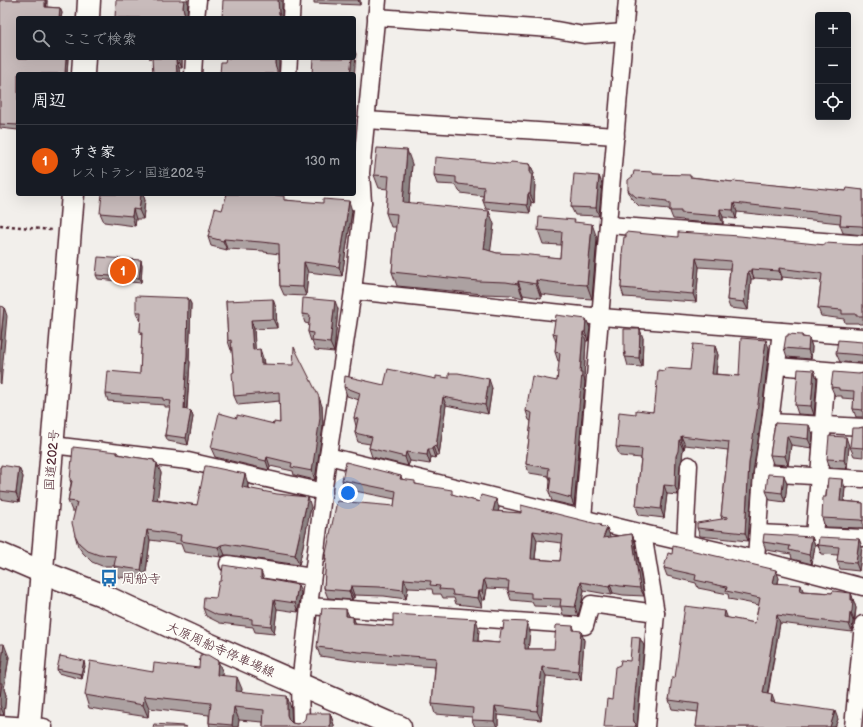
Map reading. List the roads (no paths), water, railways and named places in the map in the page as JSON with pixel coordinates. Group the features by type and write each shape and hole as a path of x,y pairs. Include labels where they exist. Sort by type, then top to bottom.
{"main road":[{"path":"88,16 89,0"},
{"path":"83,72 84,60"},
{"name":"国道202号","path":"34,727 42,572 73,196"},
{"name":"大原周船寺停車場線","path":"0,554 102,595 206,643 400,727"}],"street":[{"path":"196,16 198,0"},
{"path":"291,16 292,0"},
{"path":"302,727 300,684 308,606 328,456 353,291 364,202 362,173 378,0"},
{"path":"583,518 627,0"},
{"path":"376,17 551,29 584,35 624,32"},
{"path":"193,72 194,60"},
{"path":"288,72 289,60"},
{"path":"366,120 616,136"},
{"path":"299,196 364,202"},
{"path":"608,225 863,244"},
{"path":"353,291 600,318 863,337"},
{"path":"756,559 762,473 781,331"},
{"path":"777,366 863,373"},
{"path":"814,536 827,371"},
{"path":"770,422 863,427"},
{"path":"52,445 188,461 324,492"},
{"path":"328,456 756,559 863,587"},
{"path":"685,543 689,465"},
{"path":"762,473 863,479"},
{"path":"643,533 656,613 646,727"},
{"path":"758,533 863,538"},
{"path":"228,564 312,577"},
{"path":"308,606 585,626 591,604 656,613"},
{"path":"853,727 863,624"},
{"path":"0,724 34,727"}],"place":[{"name":"すき家","path":"123,271"},
{"name":"周船寺","path":"109,578"}]}
